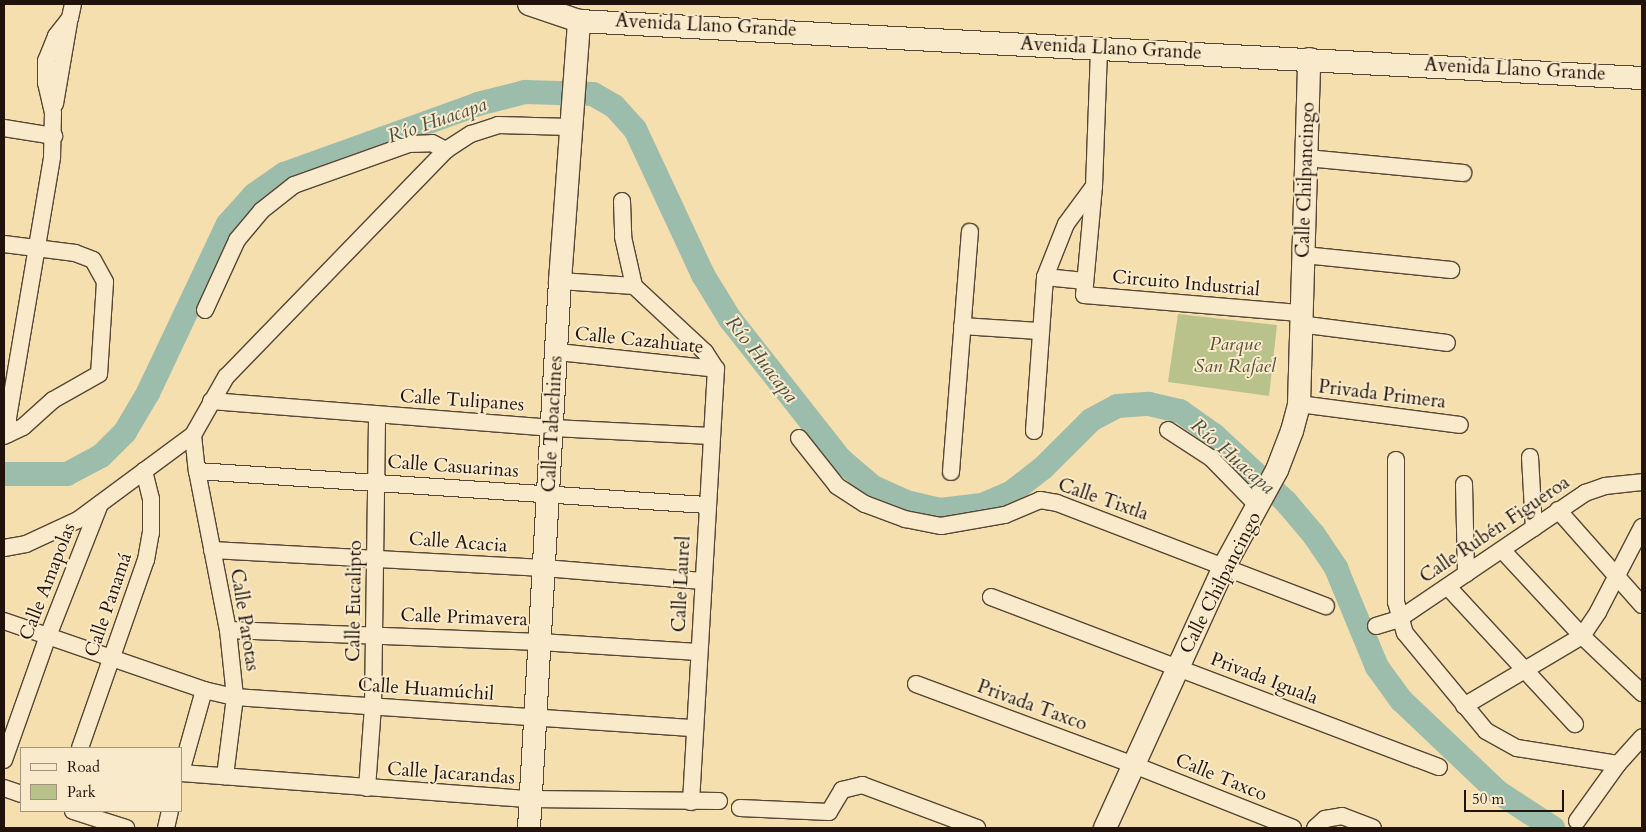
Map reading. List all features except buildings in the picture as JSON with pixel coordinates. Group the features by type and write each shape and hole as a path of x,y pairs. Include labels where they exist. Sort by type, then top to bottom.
{"street":[{"name":"Avenida Llano Grande","path":"529,4 579,21 1642,78"},
{"path":"6,435 54,136 53,113 46,82 46,61 56,36 71,11"},
{"name":"Calle Tabachines","path":"529,828 558,352 560,281 579,21"},
{"name":"Circuito Industrial","path":"1099,50 1094,186 1084,296 1299,318"},
{"name":"Calle Chilpancingo","path":"1105,828 1225,565 1278,470 1299,404 1299,318 1304,255 1309,59"},
{"path":"4,548 26,544 78,520 193,435 210,402 226,377 446,150 471,134 498,125 572,122"},
{"path":"4,128 54,136"},
{"path":"205,310 237,240 261,211 294,185 410,144 432,143 446,150"},
{"path":"1307,158 1463,173"},
{"path":"1034,431 1045,277 1066,224 1094,186"},
{"path":"622,202 623,238 634,286 705,352 716,369"},
{"path":"951,472 970,232"},
{"path":"4,244 75,253 93,260 104,282 99,374 53,400 24,427 6,435"},
{"path":"1304,255 1451,270"},
{"name":"Circuito Industrial","path":"1045,277 1085,281"},
{"path":"560,281 634,286"},
{"path":"1299,318 1447,343"},
{"path":"962,326 1040,331"},
{"name":"Calle Cazahuate","path":"558,352 716,369"},
{"name":"Calle Laurel","path":"691,802 706,505 716,369"},
{"name":"Calle Tulipanes","path":"210,402 553,428 712,436"},
{"name":"Privada Primera","path":"1299,404 1460,425"},
{"name":"Calle Eucalipto","path":"367,788 373,707 377,415"},
{"path":"1168,430 1211,458 1259,507"},
{"name":"Calle Parotas","path":"4,622 204,690 235,697 228,630 197,471 193,435"},
{"name":"Calle Tixtla","path":"800,438 837,486 865,504 905,519 941,526 974,522 1004,515 1040,500 1057,504 1225,565 1326,606"},
{"path":"1530,457 1534,528"},
{"path":"1396,460 1396,602 1399,620 1405,632 1486,732 1517,748 1618,764"},
{"name":"Calle Panamá","path":"80,747 146,560 151,533 151,499 144,471"},
{"name":"Calle Casuarinas","path":"197,471 549,493 706,505"},
{"name":"Calle Rubén Figueroa","path":"1376,626 1399,620 1585,493 1605,486 1642,482"},
{"path":"1464,484 1466,574"},
{"name":"Calle Amapolas","path":"4,760 48,636 100,504"},
{"path":"1558,510 1642,605"},
{"path":"1464,706 1582,636 1598,612 1642,527"},
{"name":"Calle Acacia","path":"212,550 544,568 702,581"},
{"path":"1503,550 1582,636 1642,693"},
{"path":"1448,587 1575,724"},
{"name":"Privada Iguala","path":"990,597 1439,767"},
{"name":"Calle Primavera","path":"228,630 540,642 698,652"},
{"name":"Privada Taxco","path":"916,684 1134,765"},
{"path":"182,768 204,690"},
{"path":"225,776 235,697"},
{"name":"Calle Huamúchil","path":"235,697 694,728"},
{"path":"1577,821 1618,764 1642,737"},
{"name":"Calle Taxco","path":"1134,765 1293,828"},
{"name":"Calle Jacarandas","path":"182,772 367,788 530,799 719,802"},
{"path":"740,808 829,812 842,790 862,785 977,828"},
{"path":"4,788 20,794"},
{"path":"76,812 126,828"},
{"path":"166,828 170,812"},
{"path":"1320,824 1342,816 1373,828"}],"green space":[{"name":"Parque San Rafael","path":"1178,314 1277,325 1269,396 1168,382"}],"waterway":[{"name":"Río Huacapa","path":"4,474 67,474 101,456 125,432 148,393 228,224 254,195 284,174 478,104 525,92 593,94 614,106 635,129 703,275 730,319 840,459 873,487 906,502 940,510 982,505 1012,492 1043,468 1091,420 1117,406 1149,404 1180,411 1214,435 1286,502 1314,535 1336,568 1377,667 1401,700 1498,792 1553,828"}]}
